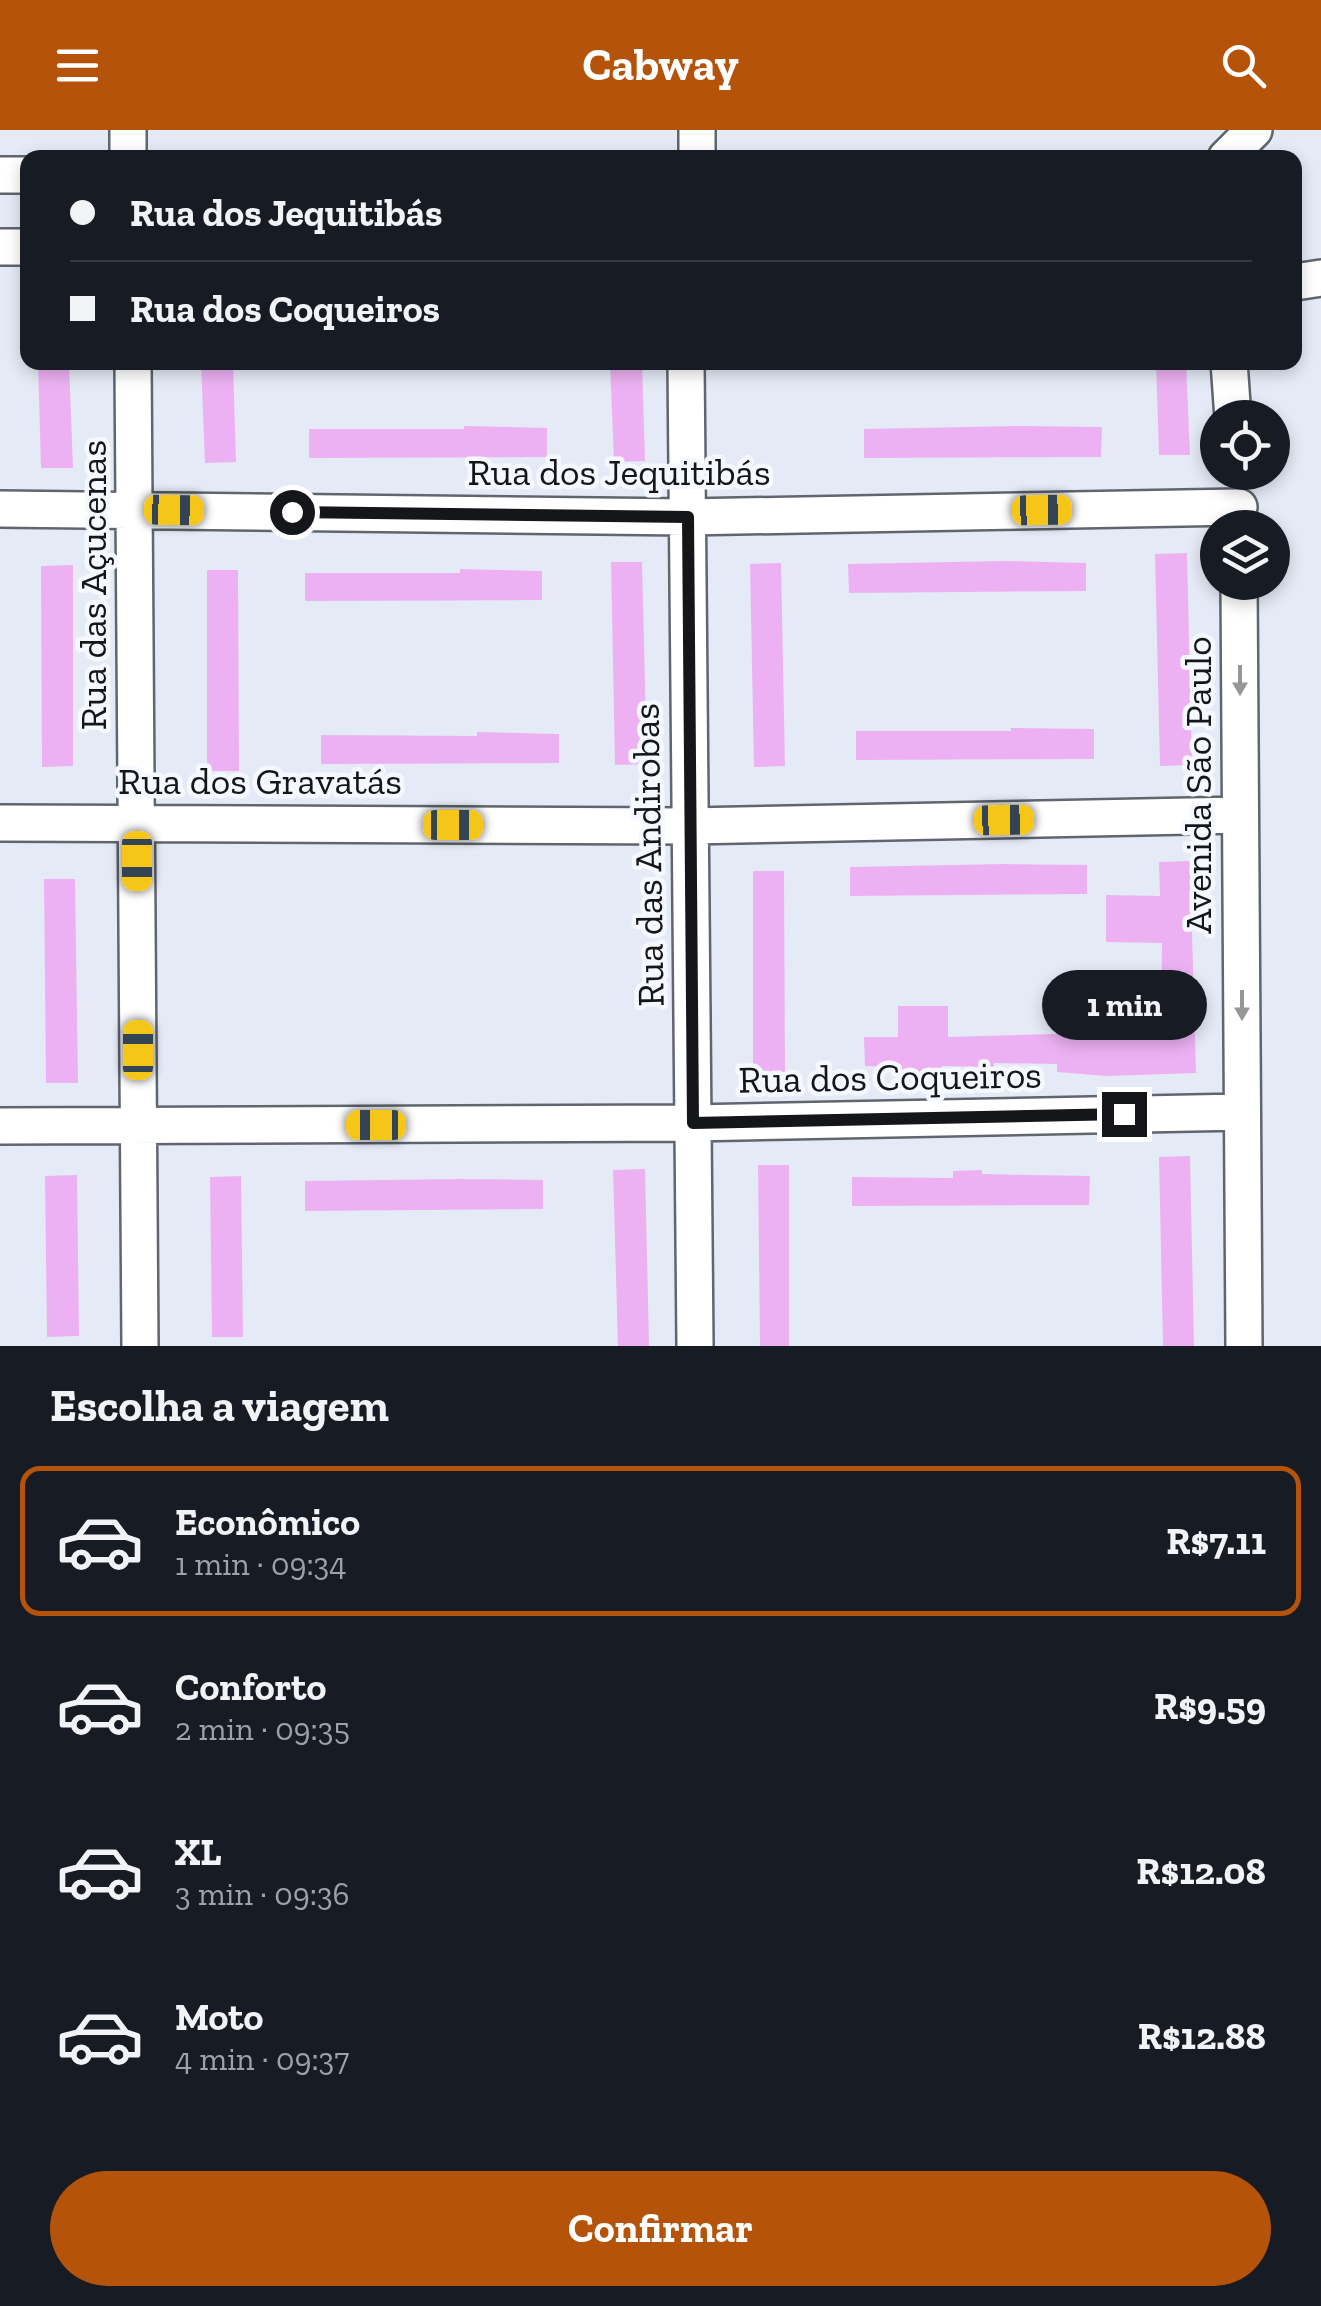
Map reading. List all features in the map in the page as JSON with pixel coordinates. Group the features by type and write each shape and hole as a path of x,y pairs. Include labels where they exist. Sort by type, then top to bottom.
{"street":[{"path":"1233,150 1254,130"},
{"name":"Rua das Açucenas","path":"134,370 140,1346"},
{"name":"Rua das Andirobas","path":"686,370 695,1346"},
{"path":"1230,370 1232,400"},
{"name":"Rua dos Jequitibás","path":"0,509 688,517 1238,502"},
{"name":"Avenida São Paulo","path":"1239,600 1244,1346"},
{"name":"Rua dos Gravatás","path":"0,823 690,826 1240,816"},
{"name":"Rua dos Coqueiros","path":"0,1126 693,1123 1242,1112"}],"building":[{"path":"38,370 69,370 73,468 41,468"},
{"path":"201,370 233,370 236,462 205,463"},
{"path":"610,370 642,370 645,461 614,462"},
{"path":"1156,370 1186,370 1190,455 1159,455"},
{"path":"1102,427 1101,457 864,458 864,429"},
{"path":"547,428 547,457 309,458 309,429"},
{"path":"1187,553 1192,765 1160,766 1155,554"},
{"path":"611,562 642,562 647,764 615,765"},
{"path":"781,563 785,766 754,767 750,564"},
{"path":"1086,563 1086,591 849,593 848,564"},
{"path":"73,565 73,766 42,767 41,566"},
{"path":"460,569 542,571 542,600 305,601 305,573 460,573"},
{"path":"207,570 238,570 239,771 207,771"},
{"path":"1094,729 1094,759 856,760 856,731"},
{"path":"477,732 559,734 559,763 321,764 321,735 477,736"},
{"path":"1190,861 1196,1073 1106,1076 1057,1072 1057,1064 994,1063 994,1067 942,1066 942,1075 898,1075 898,1067 865,1066 864,1037 898,1037 898,1006 948,1006 948,1037 1056,1034 1055,1020 1096,1020 1096,1036 1161,1037 1162,943 1106,942 1106,895 1160,896 1159,862"},
{"path":"1087,865 1087,894 850,896 850,867"},
{"path":"753,871 784,871 785,1072 753,1072"},
{"path":"44,879 75,879 78,1083 46,1083"},
{"path":"1190,1156 1194,1346 1163,1346 1159,1157"},
{"path":"758,1165 789,1165 789,1346 760,1346"},
{"path":"645,1169 649,1346 618,1346 613,1170"},
{"path":"982,1170 982,1174 1090,1176 1089,1205 852,1206 852,1177 953,1178 953,1171"},
{"path":"77,1175 79,1336 47,1337 45,1176"},
{"path":"241,1176 243,1337 212,1337 210,1177"},
{"path":"543,1180 543,1209 305,1211 305,1181"}],"route":[{"path":"292,512 688,517 693,1123 1124,1114"}]}
